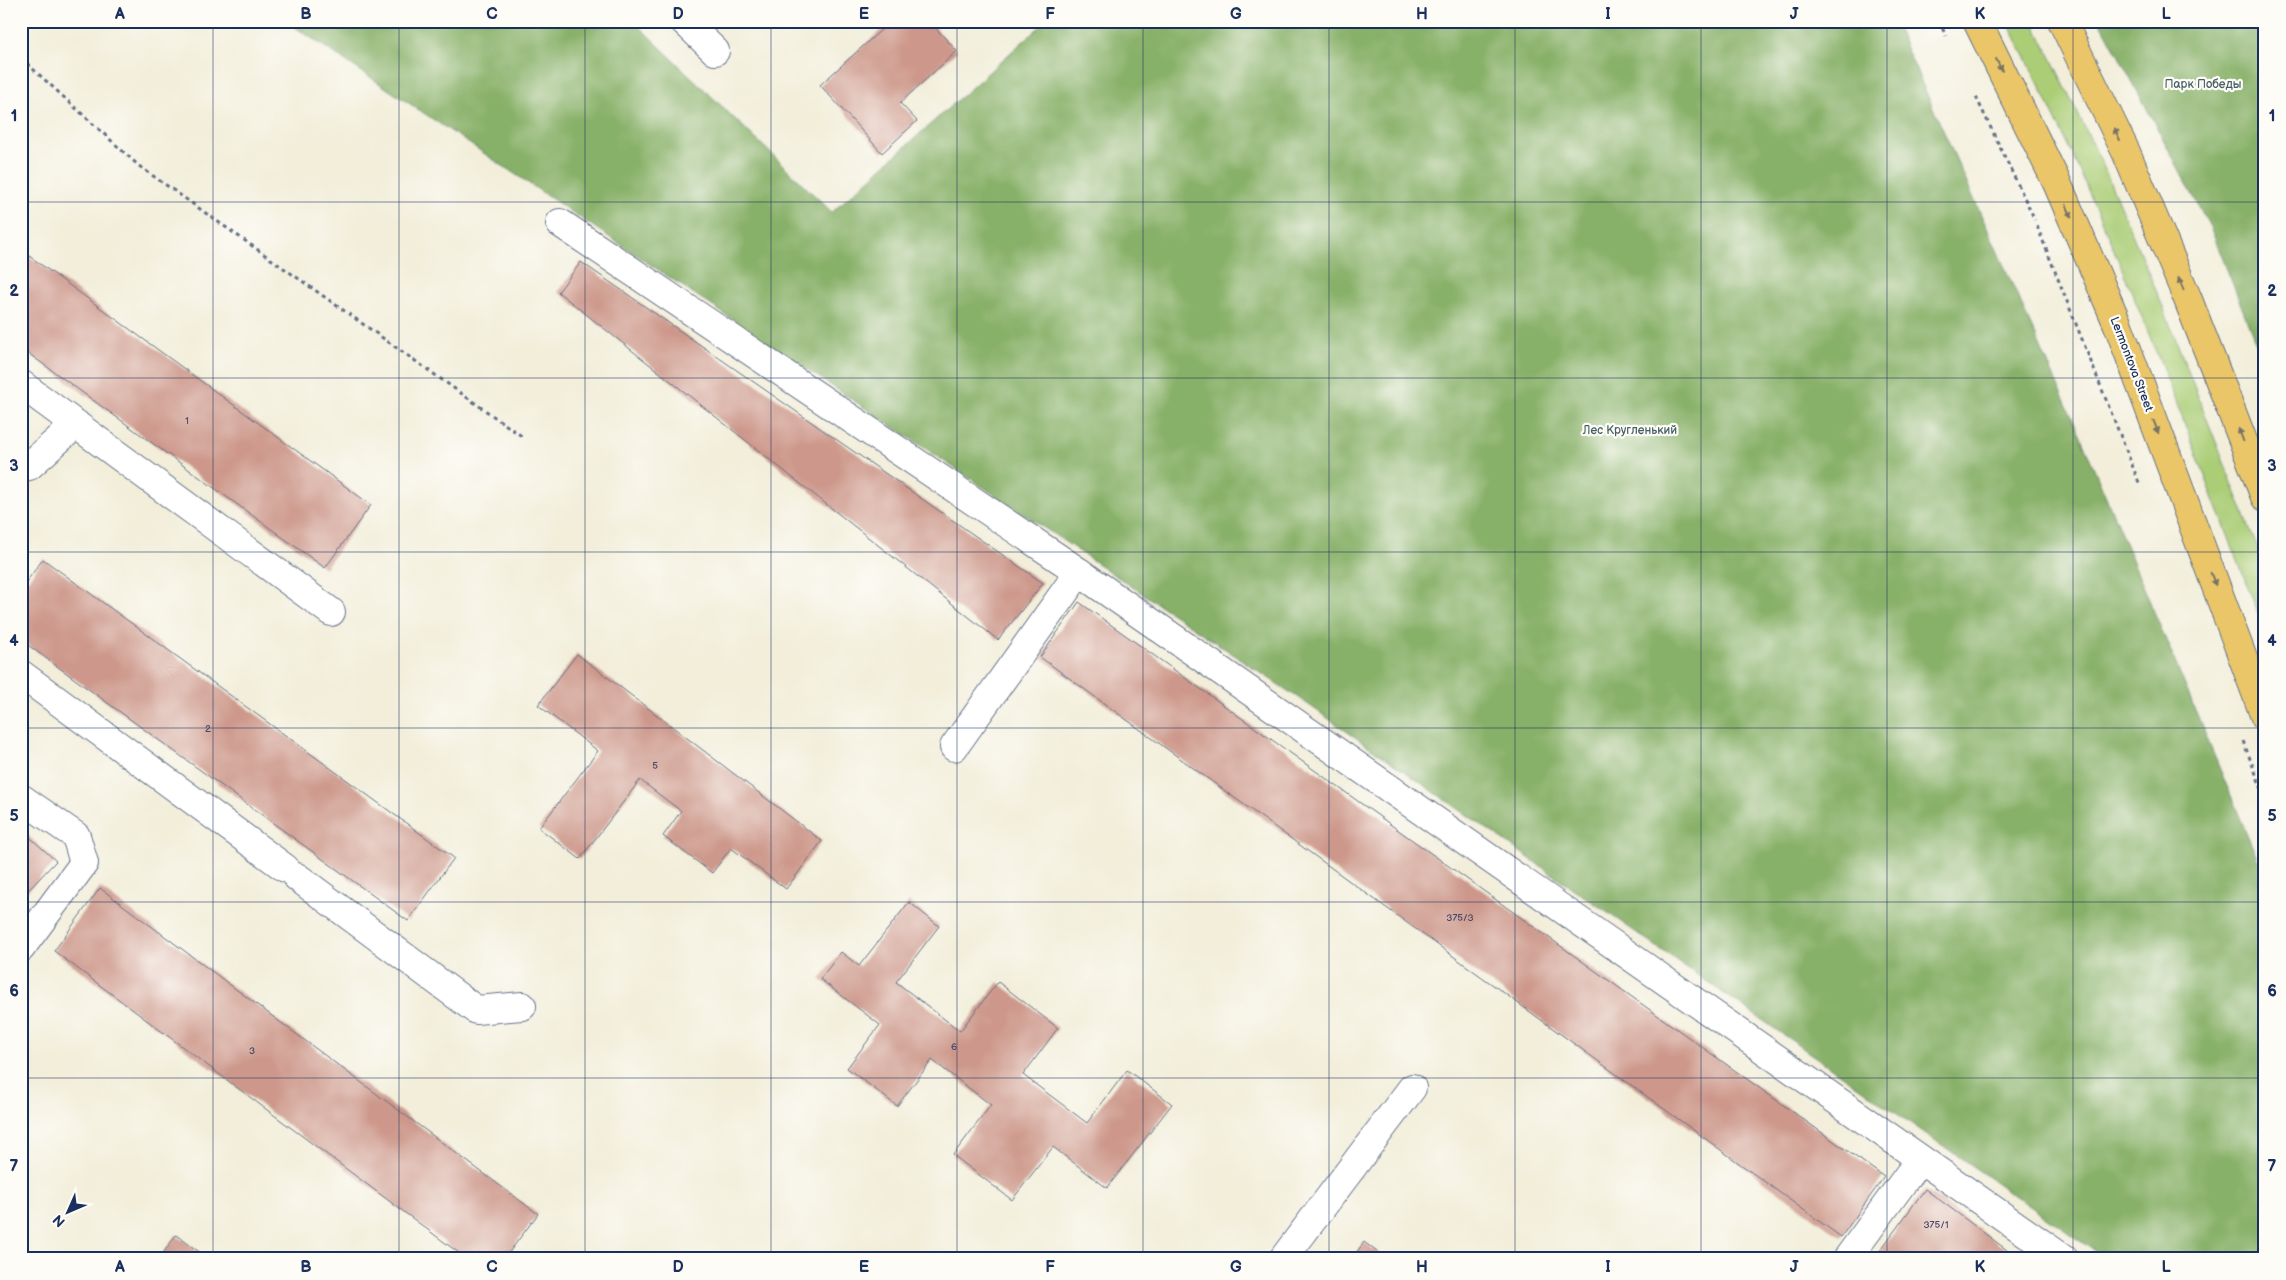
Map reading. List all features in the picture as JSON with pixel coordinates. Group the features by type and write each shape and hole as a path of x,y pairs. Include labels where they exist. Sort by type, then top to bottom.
{"main road":[{"name":"Lermontova Street","path":"1977,21 2058,183 2118,325 2265,717"},
{"path":"2062,21 2133,170 2187,297 2265,497"}],"lane":[{"path":"684,21 715,51"},
{"path":"560,223 1079,572 2064,1259"},
{"path":"21,384 331,612"},
{"path":"21,468 29,466 76,424"},
{"path":"954,747 1079,572"},
{"path":"21,674 476,1010 522,1006"},
{"path":"21,798 76,836 84,863 21,948"},
{"path":"1283,1259 1412,1088"},
{"path":"1847,1259 1920,1158"}],"path":[{"path":"1939,21 1947,39"},
{"path":"21,58 139,166 523,437"},
{"path":"1972,91 2036,222 2143,491"},
{"path":"2239,732 2265,797"}],"green space":[{"name":"Лес Кругленький","path":"286,21 633,21 832,212 1046,21 1894,21 2081,437 2265,877 2265,1259 2106,1259 1306,703"},
{"path":"2007,21 2033,21 2102,163 2163,307 2265,567 2265,631 2175,400 2112,246 2044,95"},
{"name":"Парк Победы","path":"2100,21 2265,21 2265,366 2211,229"}],"building":[{"path":"891,21 929,21 957,51 900,103 917,121 882,153 820,85"},
{"path":"21,250 371,505 325,568 21,348"},
{"path":"581,262 1043,583 998,640 558,292"},
{"path":"43,559 454,858 408,921 21,640 21,589"},
{"path":"1079,602 1884,1177 1841,1237 1040,657"},
{"path":"577,654 822,841 786,889 731,848 712,873 663,836 681,811 640,780 580,859 539,828 598,751 538,705"},
{"path":"21,829 56,861 21,898"},
{"path":"100,888 538,1214 504,1259 467,1259 54,951"},
{"path":"909,902 939,926 896,982 960,1031 998,982 1058,1028 1023,1075 1087,1123 1127,1070 1172,1104 1107,1188 1053,1147 1012,1200 953,1155 991,1105 932,1060 897,1106 847,1068 880,1025 820,979 841,952 859,966"},
{"path":"1925,1189 2019,1259 1874,1259"},
{"path":"176,1235 209,1259 159,1259"},
{"path":"1364,1242 1386,1259 1352,1259"}]}
